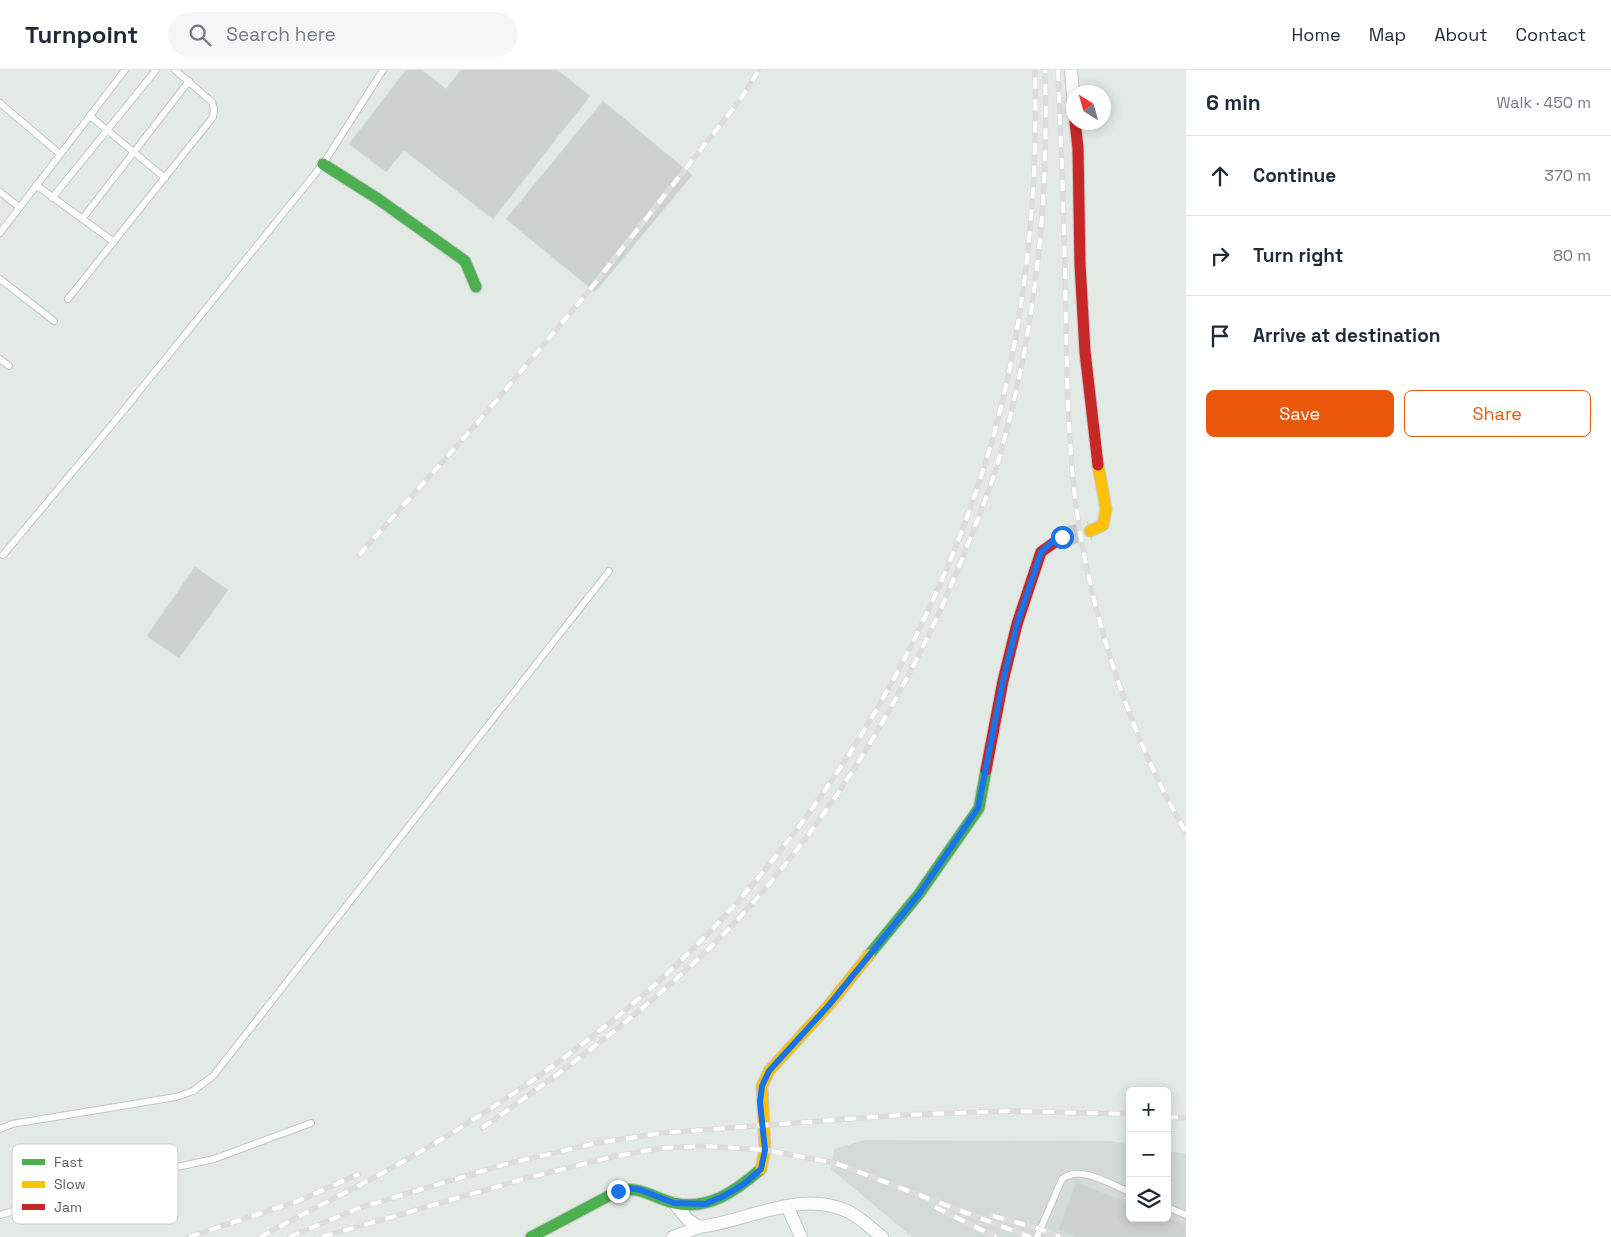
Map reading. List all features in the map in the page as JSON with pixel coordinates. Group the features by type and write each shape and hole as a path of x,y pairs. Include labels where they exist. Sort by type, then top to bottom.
{"street":[{"path":"1071,70 1072,85"},
{"path":"1076,130 1085,352 1096,436 1099,479 1106,515 1102,525 1090,531"},
{"path":"323,164 465,261 476,287"},
{"path":"531,1237 618,1191 629,1188 641,1190 674,1203 705,1204 737,1188 761,1169 765,1150 760,1102 762,1086 769,1071 829,1005 908,908 965,830 978,808 1003,681 1017,624 1041,552 1052,542 1062,537"},
{"path":"674,1203 688,1220 699,1227"},
{"path":"673,1237 699,1227 787,1206 809,1204 841,1208 860,1218 882,1237"},
{"path":"787,1206 801,1237"}],"lane":[{"path":"0,233 126,70"},
{"path":"52,198 156,70"},
{"path":"68,299 213,117 214,109 212,102 175,70"},
{"path":"3,555 323,164 383,70"},
{"path":"82,220 189,81"},
{"path":"0,103 60,154"},
{"path":"90,116 165,178"},
{"path":"36,186 114,242"},
{"path":"0,192 19,207"},
{"path":"0,278 54,321"},
{"path":"0,359 9,366"},
{"path":"0,1128 12,1124 176,1097 203,1085 213,1076 609,571"},
{"path":"178,1167 214,1159 311,1123"},
{"path":"1037,1237 1062,1179 1068,1174 1077,1173 1126,1191"},
{"path":"1171,1208 1185,1212"},
{"path":"0,1215 12,1211"}],"shaded area":[{"path":"865,1140 1109,1141 1126,1143 1126,1222 1171,1222 1171,1152 1186,1154 1186,1237 912,1237 831,1169 834,1149"}],"building":[{"path":"406,70 422,70 446,89 461,70 557,70 590,96 493,219 404,150 386,172 349,144"},
{"path":"603,101 692,175 595,292 506,219"},
{"path":"195,567 228,590 179,658 147,636"},
{"path":"1076,1182 1126,1201 1126,1222 1171,1222 1171,1219 1186,1225 1186,1237 1076,1237 1058,1230"}],"tunnel":[{"path":"1062,537 1090,531"}],"railway":[{"path":"359,555 479,421 588,292 740,100 759,70"},
{"path":"260,1237 388,1170 456,1131 529,1083 599,1031 667,973 731,909 790,839 843,764 890,685 932,603 966,519 994,434 1014,344 1028,254 1034,162 1035,70"},
{"path":"482,1128 565,1069 645,1006 696,961 740,917 781,870 820,819 856,766 889,711 919,655 946,598 986,496 998,463 1013,404 1023,357 1038,262 1045,167 1045,70"},
{"path":"1058,70 1069,433 1081,539 1101,626 1114,670 1147,756 1186,832"},
{"path":"289,1237 359,1208 506,1164 597,1143 661,1133 901,1115 1009,1111 1126,1114"},
{"path":"1171,1117 1186,1118"},
{"path":"322,1237 527,1178 616,1156 662,1148 704,1146 765,1150 835,1163 1030,1237"},
{"path":"189,1237 298,1201 359,1174"},
{"path":"935,1207 996,1237"},
{"path":"993,1216 1040,1229 1060,1237"}],"traffic: fast":[{"path":"323,164 378,199 465,261 476,287"},
{"path":"869,955 919,894 979,808 986,770"},
{"path":"531,1237 618,1191 640,1191 674,1203 698,1204 710,1202 731,1192 761,1169"}],"traffic: slow":[{"path":"1090,531 1103,525 1106,509 1098,465"},
{"path":"761,1169 765,1150 762,1086 769,1071 829,1005 869,955"}],"traffic: jam":[{"path":"1076,130 1085,352 1098,465"},
{"path":"986,770 1003,681 1017,624 1041,552 1062,537"}],"route":[{"path":"618,1191 629,1188 641,1190 674,1203 705,1204 724,1196 744,1184 761,1169 764,1164 765,1150 764,1125 760,1102 762,1086 769,1071 829,1005 919,894 965,830 978,808 1003,681 1017,624 1041,552 1052,542 1062,537"}]}
